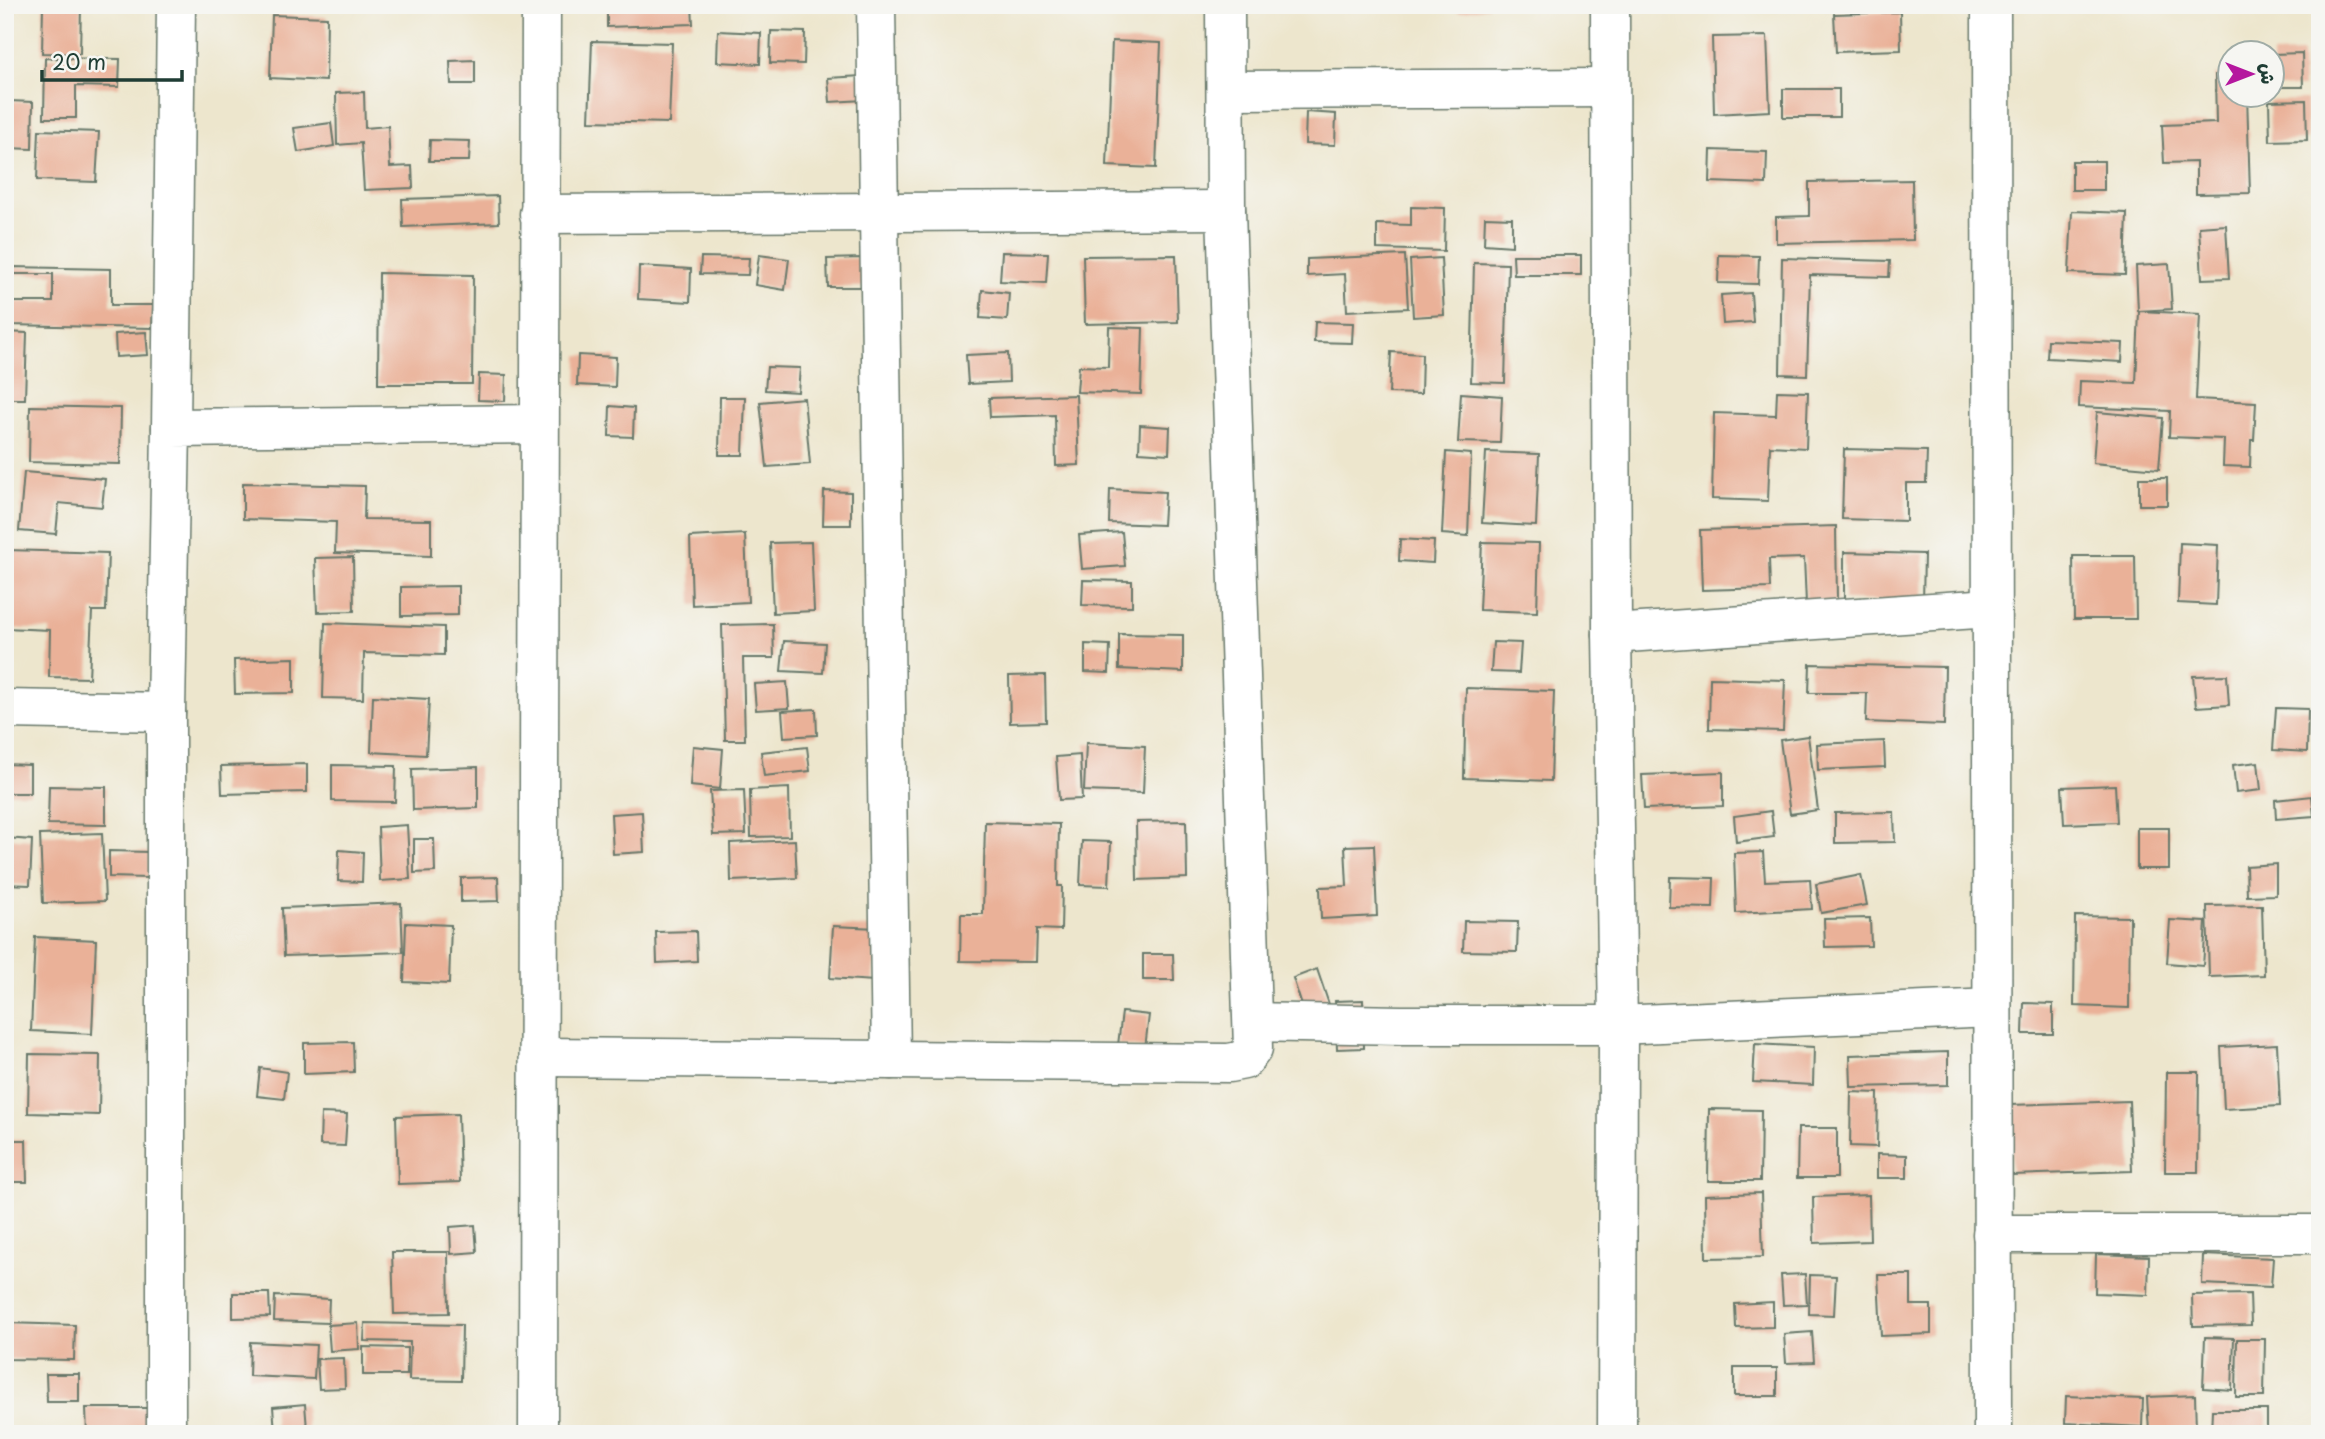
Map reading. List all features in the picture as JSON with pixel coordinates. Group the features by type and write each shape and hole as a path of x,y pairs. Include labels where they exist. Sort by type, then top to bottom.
{"street":[{"path":"166,1434 166,712 176,5"},
{"path":"538,1434 541,1057 541,5"},
{"path":"876,5 891,1060"},
{"path":"541,1057 1229,1063 1244,1060 1253,1048 1226,210 1225,5"},
{"path":"1610,5 1612,634 1618,1025 1617,1434"},
{"path":"1991,5 1993,1434"},
{"path":"1226,90 1609,88"},
{"path":"539,214 1226,210"},
{"path":"171,428 539,424"},
{"path":"1612,634 1992,608"},
{"path":"5,709 166,712"},
{"path":"1253,1022 1618,1025 1992,1008"},
{"path":"1992,1234 2320,1234"}],"building":[{"path":"43,5 81,5 80,54 42,53"},
{"path":"607,5 692,5 693,24 607,27"},
{"path":"1101,5 1142,5 1143,11 1102,13"},
{"path":"1456,5 1488,5 1488,7 1458,12"},
{"path":"1900,12 1901,50 1836,52 1834,14"},
{"path":"272,15 327,17 326,81 270,78"},
{"path":"718,31 761,33 760,64 717,62"},
{"path":"771,31 805,32 804,64 770,63"},
{"path":"1767,36 1770,111 1714,114 1712,37"},
{"path":"592,41 672,43 669,123 589,121"},
{"path":"1112,41 1161,43 1156,168 1107,166"},
{"path":"2302,53 2303,87 2286,87 2286,54"},
{"path":"45,58 120,59 119,87 76,86 76,118 44,118"},
{"path":"475,60 475,84 451,84 450,61"},
{"path":"2215,75 2216,108 2247,108 2250,193 2196,194 2196,162 2164,163 2162,125 2216,123"},
{"path":"862,76 864,100 830,102 828,78"},
{"path":"1783,89 1839,89 1839,117 1783,117"},
{"path":"364,92 365,128 388,126 390,167 412,166 413,188 364,190 361,143 337,145 336,93"},
{"path":"2306,100 2307,140 2270,141 2269,108 2286,108 2286,101"},
{"path":"9,101 33,102 32,149 7,148"},
{"path":"1306,112 1336,114 1335,145 1305,144"},
{"path":"331,123 334,146 298,152 294,128"},
{"path":"39,130 99,132 96,182 37,180"},
{"path":"430,140 470,141 469,161 429,161"},
{"path":"1711,150 1767,152 1766,184 1710,182"},
{"path":"2072,161 2104,161 2104,190 2072,190"},
{"path":"1912,180 1913,240 1776,243 1776,217 1809,216 1809,182"},
{"path":"498,196 499,223 403,227 402,199"},
{"path":"1411,207 1445,208 1444,251 1377,249 1377,224 1411,225"},
{"path":"2072,211 2127,213 2125,275 2069,273"},
{"path":"1485,217 1512,218 1512,246 1484,244"},
{"path":"2226,225 2229,278 2202,279 2199,227"},
{"path":"1002,252 1048,253 1046,283 1000,281"},
{"path":"759,255 789,259 785,290 755,285"},
{"path":"1176,255 1178,322 1085,324 1083,256"},
{"path":"1405,255 1408,308 1347,311 1345,274 1307,276 1307,259"},
{"path":"1513,255 1581,255 1581,275 1514,275"},
{"path":"1719,255 1759,256 1758,284 1718,283"},
{"path":"701,257 749,258 748,275 700,274"},
{"path":"862,258 863,287 828,287 827,259"},
{"path":"1441,258 1444,315 1413,317 1410,260"},
{"path":"1782,258 1890,261 1889,277 1810,275 1807,375 1780,374"},
{"path":"1474,263 1508,264 1505,383 1471,382"},
{"path":"2169,264 2172,309 2138,311 2136,266"},
{"path":"639,266 691,269 690,302 638,299"},
{"path":"12,267 111,269 111,305 153,305 152,328 9,325 9,302 53,302 53,274 12,274"},
{"path":"379,273 473,275 472,384 378,384"},
{"path":"982,290 1009,293 1007,320 980,318"},
{"path":"1751,293 1753,322 1723,324 1721,295"},
{"path":"2139,311 2200,314 2196,399 2256,402 2250,467 2223,466 2224,439 2169,437 2170,411 2079,407 2080,381 2136,383"},
{"path":"1315,322 1353,323 1352,343 1314,342"},
{"path":"1109,327 1143,328 1141,394 1077,392 1079,366 1108,367"},
{"path":"5,332 27,333 25,399 5,399"},
{"path":"146,332 148,355 116,357 115,334"},
{"path":"2048,340 2123,343 2122,362 2047,358"},
{"path":"1391,352 1422,354 1421,394 1389,393"},
{"path":"1008,353 1009,382 968,384 966,355"},
{"path":"578,355 616,357 615,387 577,385"},
{"path":"767,367 800,368 798,392 765,390"},
{"path":"479,374 506,375 505,401 478,400"},
{"path":"1777,391 1808,392 1806,448 1770,446 1768,501 1712,499 1714,413 1776,415"},
{"path":"1461,393 1502,396 1500,443 1458,442"},
{"path":"1076,395 1079,465 1056,466 1055,415 990,417 989,398"},
{"path":"720,397 745,397 743,455 719,455"},
{"path":"804,398 810,464 767,467 760,402"},
{"path":"30,406 121,408 120,464 29,462"},
{"path":"610,406 634,408 633,437 609,436"},
{"path":"2097,412 2163,418 2159,469 2093,463"},
{"path":"1140,425 1170,427 1169,454 1139,452"},
{"path":"1844,449 1927,451 1926,483 1906,483 1906,521 1842,519"},
{"path":"1446,452 1471,454 1468,536 1442,534"},
{"path":"1486,452 1539,454 1536,526 1482,523"},
{"path":"24,472 105,479 102,507 59,503 56,534 19,531"},
{"path":"2139,478 2167,478 2167,505 2139,505"},
{"path":"243,483 365,486 364,519 431,520 431,556 335,553 336,522 243,519"},
{"path":"1110,489 1165,492 1163,525 1109,523"},
{"path":"824,491 851,492 851,525 823,525"},
{"path":"1836,526 1837,602 1806,603 1804,558 1769,559 1770,588 1702,590 1700,530"},
{"path":"1122,532 1125,566 1082,569 1079,535"},
{"path":"745,534 748,602 692,605 690,537"},
{"path":"1400,539 1434,541 1433,563 1399,561"},
{"path":"811,542 814,611 773,613 770,543"},
{"path":"1482,542 1539,543 1537,612 1479,610"},
{"path":"2180,543 2218,545 2216,605 2178,603"},
{"path":"7,550 108,553 106,611 92,611 89,678 49,677 50,630 5,628"},
{"path":"1844,552 1924,554 1923,602 1844,600"},
{"path":"2073,556 2135,556 2136,619 2074,619"},
{"path":"353,557 354,611 317,612 315,558"},
{"path":"1083,580 1132,581 1132,606 1082,605"},
{"path":"458,586 458,615 401,616 401,587"},
{"path":"325,623 444,627 444,655 364,653 363,699 323,698"},
{"path":"773,624 774,658 743,658 745,740 725,740 722,625"},
{"path":"1119,634 1183,635 1183,672 1119,669"},
{"path":"784,641 825,643 823,673 781,671"},
{"path":"1493,642 1521,643 1519,673 1491,672"},
{"path":"1085,644 1110,645 1109,673 1085,672"},
{"path":"294,658 294,693 235,694 234,660"},
{"path":"1810,664 1945,667 1944,725 1866,722 1867,693 1809,693"},
{"path":"1045,675 1046,722 1010,723 1009,676"},
{"path":"2227,675 2229,705 2196,707 2193,676"},
{"path":"1710,678 1785,680 1783,731 1709,729"},
{"path":"787,682 789,708 756,710 754,684"},
{"path":"1466,688 1554,691 1551,781 1464,778"},
{"path":"373,696 429,699 426,755 371,752"},
{"path":"2276,708 2308,709 2307,752 2273,750"},
{"path":"816,709 817,735 784,737 782,711"},
{"path":"1808,736 1818,810 1790,814 1780,740"},
{"path":"1884,741 1885,767 1818,770 1817,744"},
{"path":"1086,743 1145,746 1143,793 1084,791"},
{"path":"693,746 723,749 720,789 690,786"},
{"path":"807,747 810,771 764,776 761,752"},
{"path":"1080,755 1082,799 1059,800 1056,757"},
{"path":"2258,762 2261,790 2236,793 2233,765"},
{"path":"5,764 30,765 30,793 5,793"},
{"path":"307,764 307,792 222,794 221,766"},
{"path":"332,765 396,766 395,802 332,801"},
{"path":"478,767 478,808 413,810 412,769"},
{"path":"1723,772 1723,806 1644,809 1642,775"},
{"path":"2115,785 2117,822 2064,824 2062,787"},
{"path":"49,786 106,787 106,825 48,824"},
{"path":"789,788 790,836 751,837 750,790"},
{"path":"744,790 746,834 713,835 710,791"},
{"path":"2312,796 2314,816 2276,819 2275,800"},
{"path":"1771,811 1774,837 1736,842 1734,816"},
{"path":"642,812 644,852 613,854 611,814"},
{"path":"1894,812 1895,842 1835,843 1835,813"},
{"path":"1186,821 1187,878 1137,880 1136,822"},
{"path":"985,822 1059,824 1058,886 1062,886 1061,930 1037,929 1036,962 960,961 961,914 983,914"},
{"path":"407,825 410,879 380,881 378,827"},
{"path":"2137,828 2169,828 2169,869 2137,869"},
{"path":"102,833 105,901 43,903 40,835"},
{"path":"5,838 32,840 30,885 5,884"},
{"path":"414,839 434,839 435,872 414,873"},
{"path":"795,840 797,878 731,881 730,843"},
{"path":"1082,841 1111,842 1109,886 1080,885"},
{"path":"1374,845 1377,916 1321,919 1320,887 1347,886 1345,846"},
{"path":"339,850 363,852 362,882 338,881"},
{"path":"109,851 149,852 148,878 109,877"},
{"path":"1763,852 1765,881 1810,879 1812,909 1736,913 1734,853"},
{"path":"2276,864 2276,895 2247,896 2246,866"},
{"path":"1861,875 1867,905 1821,913 1816,884"},
{"path":"498,877 499,901 461,902 461,878"},
{"path":"1670,877 1714,878 1713,908 1669,907"},
{"path":"401,903 403,952 284,956 282,908"},
{"path":"2262,905 2264,975 2209,977 2207,906"},
{"path":"2075,916 2130,917 2129,1008 2074,1006"},
{"path":"1870,918 1871,946 1825,947 1824,919"},
{"path":"2170,920 2206,922 2203,966 2167,963"},
{"path":"1464,921 1518,922 1517,952 1463,951"},
{"path":"406,923 451,925 449,984 404,982"},
{"path":"833,926 877,928 874,981 830,978"},
{"path":"696,931 697,961 657,963 656,932"},
{"path":"35,937 96,940 92,1034 31,1031"},
{"path":"1143,954 1173,954 1174,980 1143,980"},
{"path":"1317,969 1333,1016 1308,1024 1293,978"},
{"path":"1363,1000 1364,1048 1337,1049 1335,1001"},
{"path":"2024,1003 2053,1004 2053,1034 2023,1034"},
{"path":"1122,1012 1149,1015 1145,1048 1118,1045"},
{"path":"353,1042 354,1072 304,1074 304,1043"},
{"path":"1755,1044 1814,1047 1813,1085 1753,1082"},
{"path":"2277,1044 2280,1106 2224,1109 2221,1047"},
{"path":"1948,1052 1948,1085 1851,1087 1850,1055"},
{"path":"29,1054 100,1055 99,1115 28,1113"},
{"path":"260,1068 287,1072 284,1099 257,1096"},
{"path":"2166,1072 2199,1072 2198,1172 2165,1172"},
{"path":"1851,1092 1878,1093 1877,1147 1850,1146"},
{"path":"2129,1101 2132,1171 2012,1175 2010,1105"},
{"path":"1709,1109 1761,1110 1760,1181 1708,1181"},
{"path":"321,1113 347,1114 345,1146 320,1145"},
{"path":"458,1114 460,1182 398,1184 396,1116"},
{"path":"1798,1128 1837,1128 1837,1178 1797,1178"},
{"path":"5,1140 26,1140 27,1182 5,1182"},
{"path":"1877,1154 1907,1155 1907,1178 1877,1178"},
{"path":"1761,1193 1763,1257 1706,1258 1705,1195"},
{"path":"1869,1195 1870,1241 1814,1243 1813,1197"},
{"path":"475,1225 477,1252 451,1254 450,1227"},
{"path":"392,1252 448,1252 449,1313 394,1314"},
{"path":"2096,1254 2149,1256 2148,1295 2095,1293"},
{"path":"2203,1255 2273,1258 2271,1287 2202,1284"},
{"path":"1805,1274 1807,1304 1783,1305 1781,1275"},
{"path":"1810,1275 1836,1276 1834,1315 1809,1314"},
{"path":"1878,1275 1911,1275 1911,1305 1931,1305 1931,1334 1881,1336"},
{"path":"233,1293 269,1293 270,1317 233,1318"},
{"path":"2250,1294 2251,1325 2193,1326 2192,1295"},
{"path":"275,1296 329,1299 328,1323 274,1321"},
{"path":"1773,1302 1773,1327 1736,1328 1735,1304"},
{"path":"5,1323 75,1325 74,1360 5,1359"},
{"path":"358,1323 359,1349 330,1351 328,1325"},
{"path":"365,1323 462,1325 461,1381 409,1380 410,1342 364,1341"},
{"path":"1812,1332 1814,1362 1786,1363 1784,1334"},
{"path":"2205,1337 2234,1338 2232,1390 2203,1388"},
{"path":"2237,1339 2265,1339 2264,1397 2236,1397"},
{"path":"250,1342 316,1345 314,1379 249,1376"},
{"path":"363,1347 407,1348 407,1375 363,1375"},
{"path":"344,1358 345,1388 319,1389 317,1359"},
{"path":"1734,1368 1777,1368 1777,1396 1734,1396"},
{"path":"46,1374 79,1374 79,1402 47,1402"},
{"path":"2195,1395 2196,1430 2149,1432 2147,1397"},
{"path":"2066,1396 2143,1399 2142,1427 2065,1423"},
{"path":"305,1404 307,1429 275,1431 273,1407"},
{"path":"86,1408 148,1408 149,1434 87,1434"},
{"path":"2212,1410 2267,1410 2267,1434 2211,1434"},
{"path":"443,1430 477,1431 477,1434 443,1434"}]}
